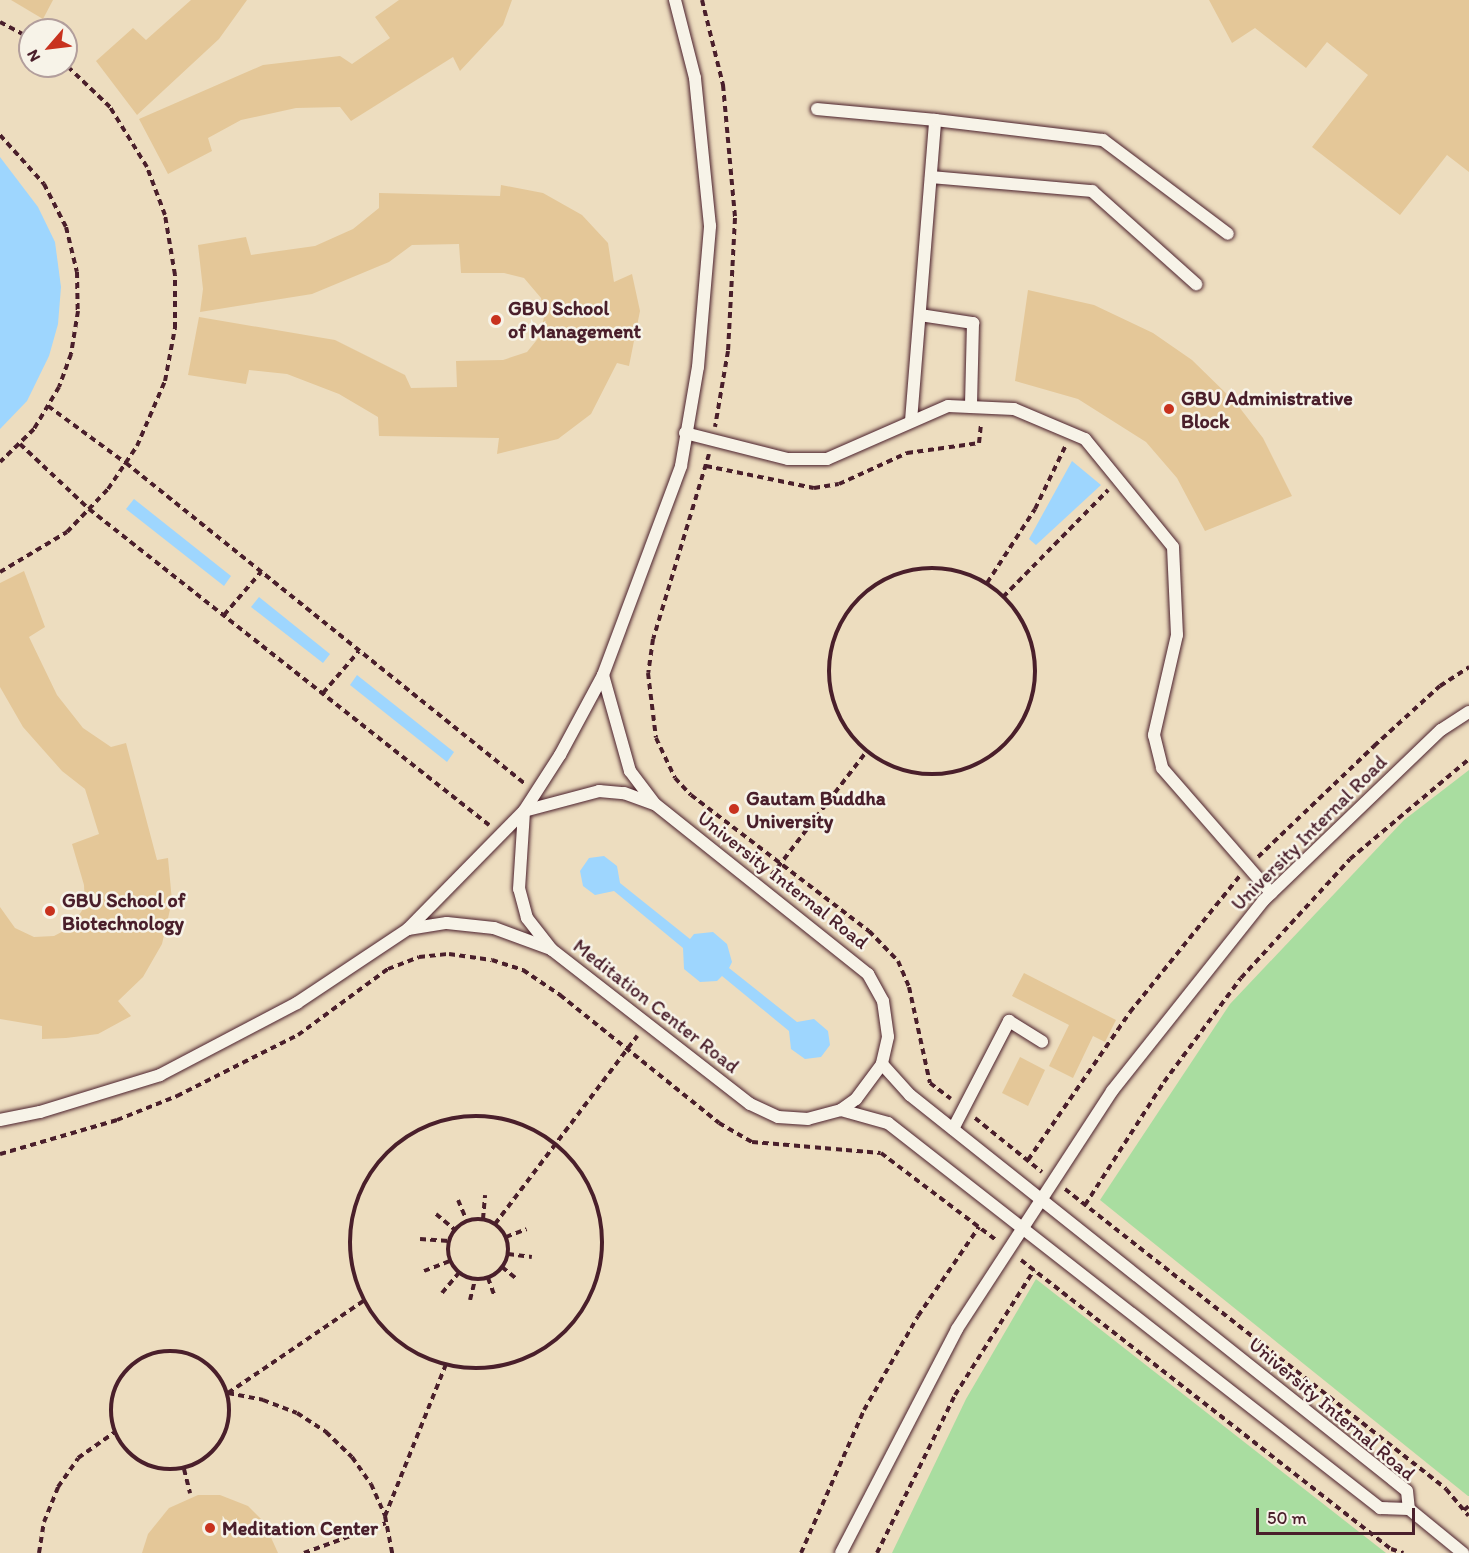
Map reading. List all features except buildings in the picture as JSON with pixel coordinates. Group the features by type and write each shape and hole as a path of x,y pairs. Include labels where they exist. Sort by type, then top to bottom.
{"lane":[{"path":"0,1120 160,1075 297,1003 408,929 524,811 536,793 603,675 681,466 698,367 710,226 695,78 675,0"},
{"path":"817,109 1103,140 1228,234"},
{"path":"912,421 935,120"},
{"path":"931,177 1092,191 1196,284"},
{"path":"920,315 973,323 971,407"},
{"path":"685,433 789,459 827,459 948,406 1014,409 1085,439 1173,546 1177,635 1154,735 1162,768 1272,893"},
{"name":"University Internal Road","path":"603,675 630,771 655,804 868,974 884,1001 888,1021 882,1064 868,1087"},
{"name":"University Internal Road","path":"841,1553 957,1329 1112,1091 1272,893 1441,730 1469,712"},
{"name":"University Internal Road","path":"524,811 599,791 624,792 655,804"},
{"name":"Meditation Center Road","path":"524,811 519,889 527,918 552,950 750,1104 778,1117 808,1119 841,1110 868,1087"},
{"path":"408,929 447,923 494,928 552,950"},
{"path":"953,1129 1008,1021 1042,1042"},
{"name":"University Internal Road","path":"841,1110 888,1123 1380,1508 1409,1509 1407,1491 910,1095 882,1064"},
{"path":"1409,1509 1463,1553"}],"path":[{"path":"702,0 723,85 735,218 728,351 713,440 653,639 648,673 649,707 656,738 675,778 691,795 782,862 869,931 898,962 909,987 930,1083 957,1103"},
{"path":"0,22 18,32"},
{"path":"0,572 67,531 89,509 126,463 137,446 165,381 174,328 175,275 165,215 147,167 110,107 78,76"},
{"path":"0,135 44,184 66,227 76,272 78,311 71,354 48,406 20,444 0,462"},
{"path":"48,406 126,463 536,793"},
{"path":"987,583 1035,509 1072,433"},
{"path":"20,444 89,509 501,834"},
{"path":"1004,597 1120,479"},
{"path":"938,566 987,583 1004,597 1031,638 1036,678 1026,716 1000,750 965,770 924,776 886,765 853,740 833,706 827,663 837,626 862,591 899,571 938,566"},
{"path":"224,615 261,572"},
{"path":"323,693 359,651"},
{"path":"965,1110 1028,1160 1130,1012 1248,866 1440,686 1469,667"},
{"path":"762,888 867,751"},
{"path":"1085,1205 1164,1082 1241,978 1350,859 1469,759"},
{"path":"0,1154 117,1120 235,1069 298,1035 388,969 419,957 448,954 492,960 523,970 719,1123 752,1142 792,1148 881,1152 1391,1549 1403,1553"},
{"path":"495,1224 553,1144 647,1024"},
{"path":"475,1115 526,1125 565,1151 591,1188 603,1241 596,1287 568,1331 533,1357 478,1370 428,1360 388,1334 365,1300 359,1291 350,1244 356,1200 385,1153 422,1127 475,1115"},
{"path":"1054,1181 1446,1489 1469,1516"},
{"path":"483,1219 485,1195"},
{"path":"458,1200 467,1221"},
{"path":"435,1214 455,1230"},
{"path":"483,1219 495,1224 506,1237 508,1254 502,1267 488,1278 475,1280 459,1273 450,1261 449,1241 455,1230 467,1221 483,1219"},
{"path":"801,1553 864,1410 918,1316 979,1227"},
{"path":"506,1237 527,1229"},
{"path":"420,1239 449,1241"},
{"path":"508,1254 532,1257"},
{"path":"424,1271 450,1261"},
{"path":"502,1267 517,1279"},
{"path":"877,1553 955,1395 1034,1270"},
{"path":"442,1293 459,1273"},
{"path":"488,1278 495,1297"},
{"path":"470,1300 475,1280"},
{"path":"228,1393 365,1300"},
{"path":"176,1350 198,1357 217,1372 228,1393 230,1417 223,1439 208,1457 184,1469 164,1470 142,1463 123,1448 115,1432 110,1404 117,1382 132,1363 153,1353 176,1350"},
{"path":"384,1516 446,1364"},
{"path":"228,1393 263,1400 297,1413 326,1432 358,1466 384,1516 392,1553"},
{"path":"39,1553 44,1522 58,1488 78,1458 115,1432"},
{"path":"184,1469 190,1493"},
{"path":"1464,1510 1469,1506"},
{"path":"304,1553 386,1523"}],"shaded area":[{"name":"Gautam Buddha University","path":"0,0 1469,0 1469,1553 0,1553"}],"green space":[{"path":"1469,770 1468,1496 1100,1200 1230,1004 1404,820"},
{"path":"1036,1279 1386,1553 892,1553 966,1399"}],"water":[{"path":"0,157 38,207 55,242 61,287 58,324 49,356 27,401 0,429"},
{"path":"1072,461 1101,485 1036,545 1029,539"},
{"path":"134,499 231,576 224,586 126,509"},
{"path":"259,597 330,654 323,663 251,607"},
{"path":"357,675 454,752 447,762 350,685"},
{"path":"604,856 617,866 620,883 690,939 694,934 713,932 727,944 732,962 729,968 797,1022 814,1019 828,1031 830,1045 821,1057 805,1059 791,1049 789,1031 722,976 717,981 700,982 684,969 683,948 614,891 595,895 583,886 580,871 589,858"}],"place":[{"name":"GBU School of Management","path":"496,320"},
{"name":"GBU Administrative Block","path":"1169,409"},
{"name":"Gautam Buddha University","path":"734,809"},
{"name":"GBU School of Biotechnology","path":"50,911"},
{"name":"Meditation Center","path":"210,1528"}]}
